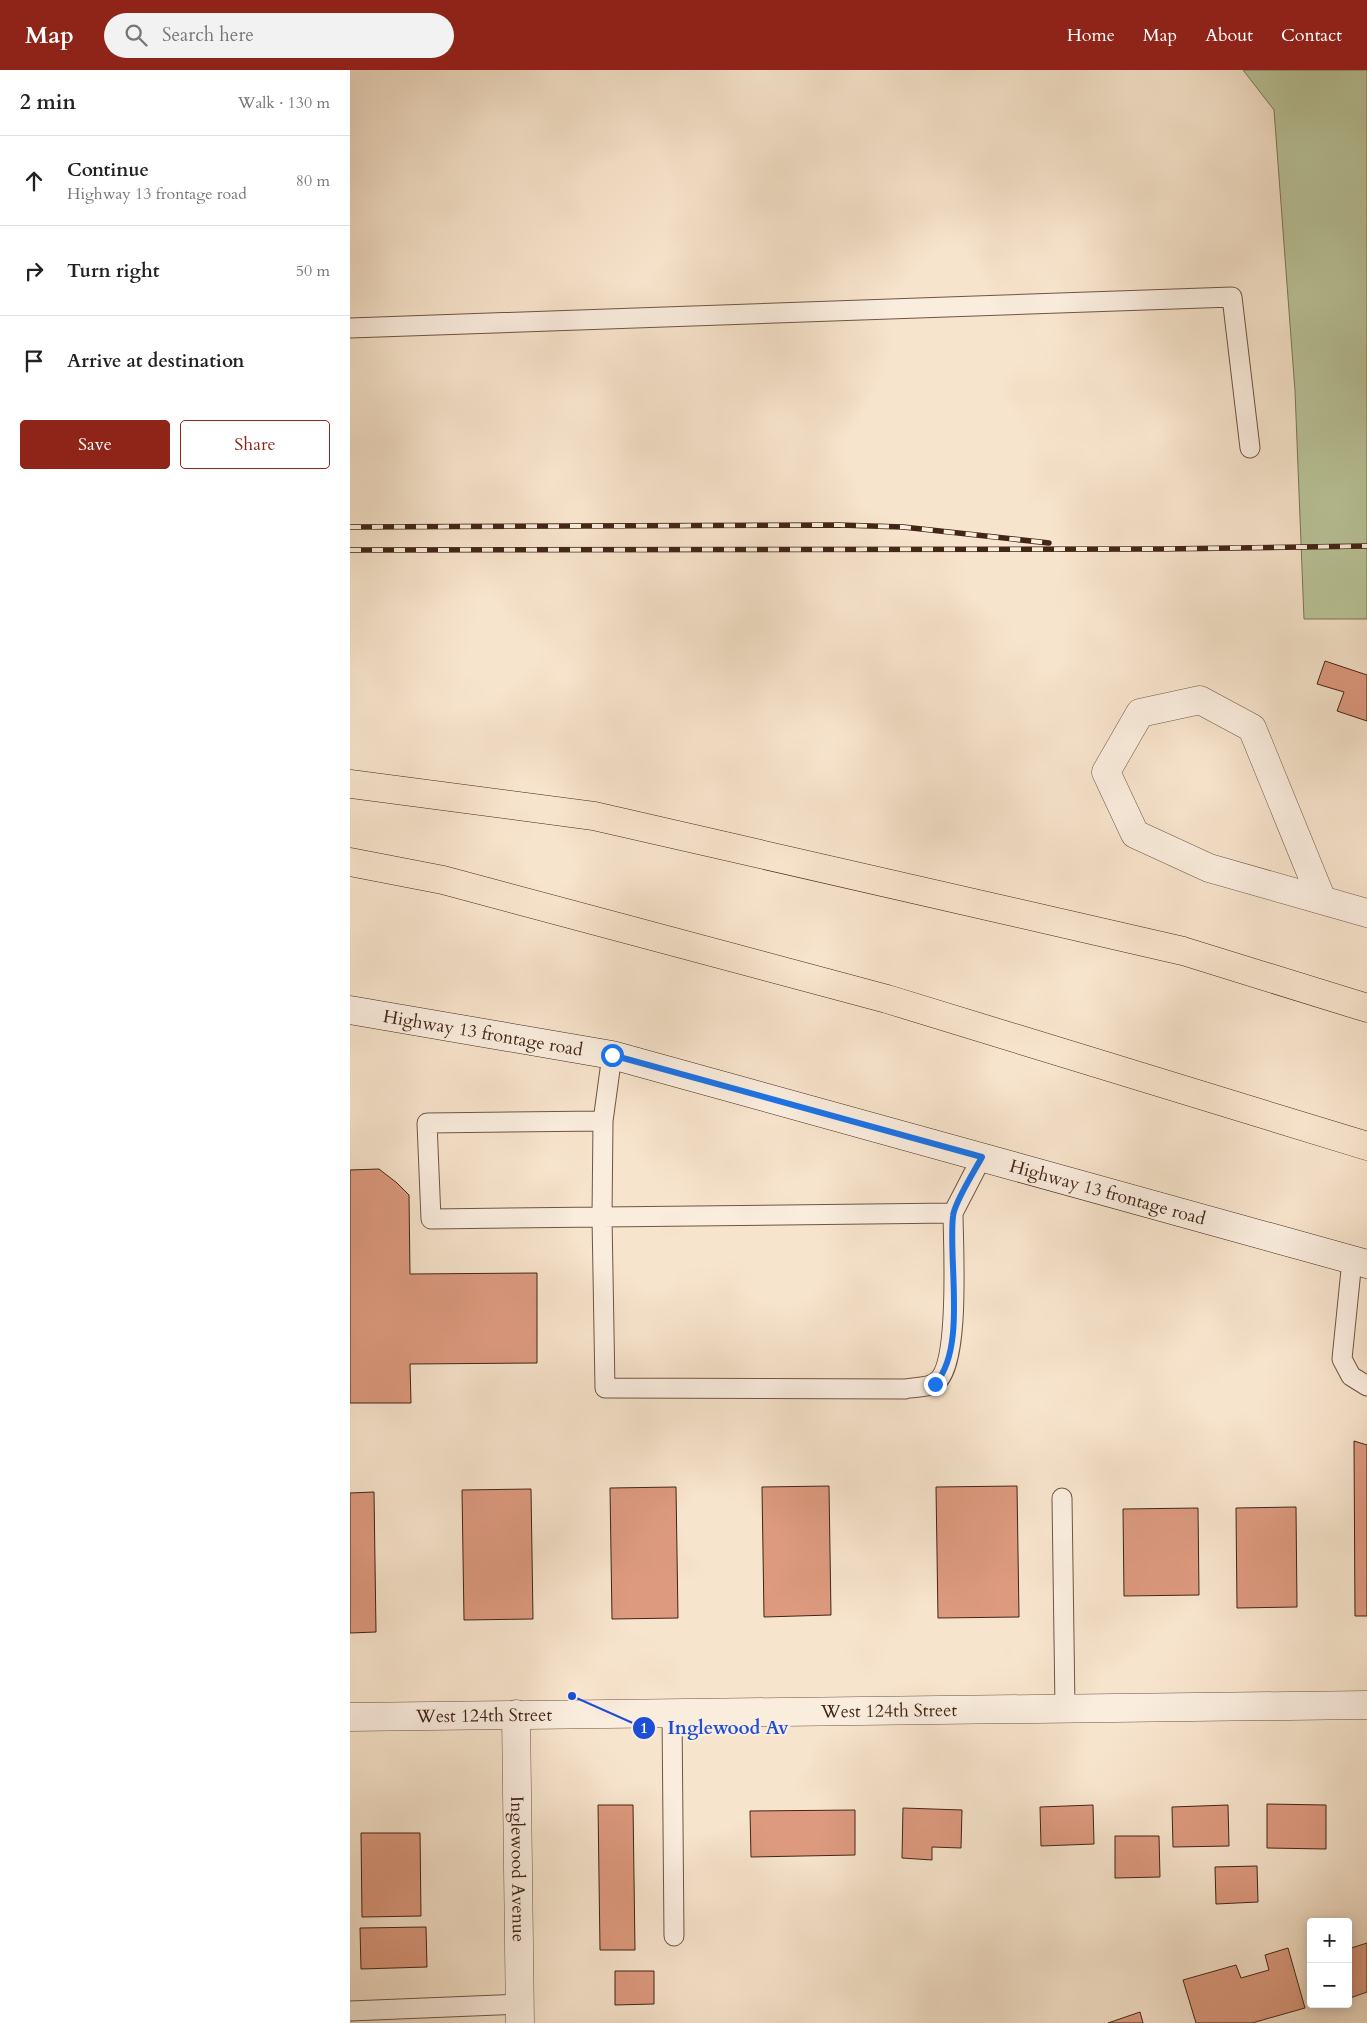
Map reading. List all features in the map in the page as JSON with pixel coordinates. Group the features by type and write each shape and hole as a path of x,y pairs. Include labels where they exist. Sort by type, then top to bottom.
{"highway":[{"path":"350,784 594,816 1183,950 1367,1008"},
{"path":"350,862 443,880 886,999 1367,1146"}],"street":[{"path":"1322,900 1252,728 1200,700 1140,714 1106,772 1135,834 1209,868 1367,913"},
{"name":"Highway 13 frontage road","path":"350,1010 612,1055 1360,1262"},
{"name":"West 124th Street","path":"350,1717 1367,1705"},
{"name":"Inglewood Avenue","path":"516,1714 521,2013"}],"lane":[{"path":"350,328 1232,297 1250,448"},
{"path":"612,1055 603,1121 604,1388 905,1389 935,1384 943,1374 949,1359 953,1337 953,1213 982,1157"},
{"path":"603,1121 427,1123 431,1219 953,1213"},
{"path":"1360,1262 1342,1359 1351,1376 1367,1386"},
{"path":"1062,1498 1065,1708"},
{"path":"672,1713 674,1936"},
{"path":"350,2010 521,2013"}],"green space":[{"path":"1243,70 1367,70 1367,619 1304,619 1295,391 1274,110"}],"building":[{"path":"1325,661 1367,675 1367,721 1337,711 1344,692 1317,684"},
{"path":"379,1169 409,1195 410,1274 537,1273 537,1363 410,1364 411,1403 350,1403 350,1170"},
{"path":"1354,1441 1367,1445 1367,1616 1355,1616"},
{"path":"829,1486 831,1615 764,1617 762,1487"},
{"path":"1017,1486 1019,1617 938,1618 936,1487"},
{"path":"676,1487 678,1618 612,1619 610,1488"},
{"path":"531,1489 533,1619 464,1620 462,1490"},
{"path":"374,1492 376,1632 350,1633 350,1493"},
{"path":"1296,1507 1297,1607 1237,1608 1236,1508"},
{"path":"1198,1508 1199,1595 1124,1596 1123,1509"},
{"path":"1267,1804 1326,1805 1326,1849 1267,1848"},
{"path":"598,1805 633,1805 635,1950 600,1950"},
{"path":"1093,1805 1094,1844 1041,1846 1040,1807"},
{"path":"1228,1805 1229,1846 1173,1847 1172,1807"},
{"path":"903,1808 962,1810 961,1848 932,1847 932,1860 902,1858"},
{"path":"855,1810 855,1855 751,1857 750,1811"},
{"path":"361,1833 420,1833 421,1916 362,1917"},
{"path":"1115,1836 1159,1836 1160,1877 1115,1878"},
{"path":"1257,1866 1258,1902 1216,1904 1215,1867"},
{"path":"426,1927 427,1967 361,1969 360,1928"},
{"path":"1367,1943 1367,1992 1352,1997 1352,1963 1352,1948"},
{"path":"1288,1948 1305,2008 1252,2023 1196,2023 1183,1980 1236,1965 1241,1978 1269,1970 1265,1955"},
{"path":"615,1971 654,1971 654,2004 615,2005"},
{"path":"1140,2012 1143,2023 1108,2023"}],"railway":[{"path":"350,527 839,525 903,527 1049,543"},
{"path":"350,550 1162,549 1367,546"}],"place":[{"name":"Inglewood Av","path":"572,1696"}],"route":[{"path":"612,1055 982,1157 953,1213 953,1337 949,1359 943,1374 935,1384"}]}
